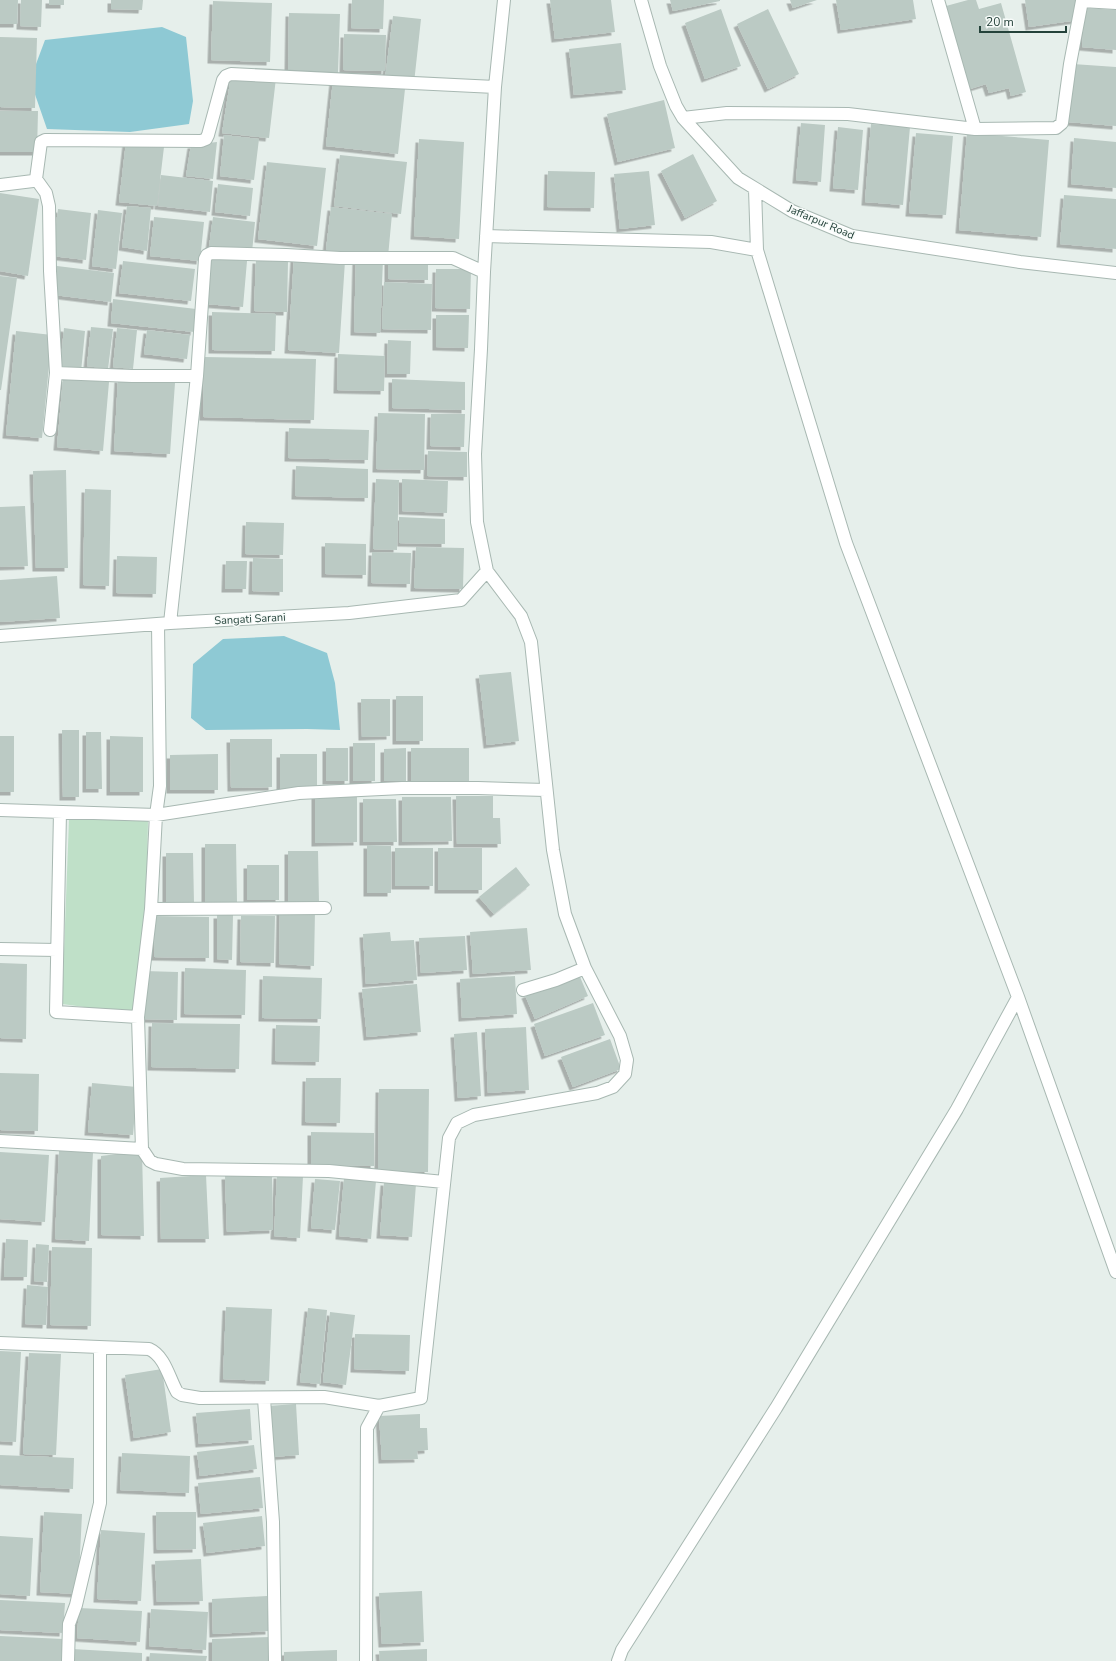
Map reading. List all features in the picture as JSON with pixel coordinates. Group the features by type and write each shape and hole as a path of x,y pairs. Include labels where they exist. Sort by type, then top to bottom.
{"street":[{"path":"0,1343 148,1350 155,1352 160,1357 177,1392 182,1395 200,1398 264,1399 324,1397 379,1406 421,1398 449,1138 457,1123 474,1115 597,1093 612,1088 625,1074 627,1060 620,1036 585,968 565,914 553,850 531,642 521,616 487,571 477,522 474,454 495,87 504,0"},
{"name":"Jaffarpur Road","path":"642,0 660,66 676,106 683,118 738,178 792,211 852,236 1020,262 1116,273"},
{"path":"938,0 975,129"},
{"path":"683,118 727,113 848,114 975,129 1056,128 1062,123 1070,64 1082,0 1116,3"},
{"path":"50,430 56,373 50,272 50,206 46,193 36,179 41,142 45,140 206,139 223,80 226,76 232,74 495,87"},
{"path":"0,185 33,181 36,179"},
{"path":"755,188 757,250 846,543 1018,997 1113,1256 1116,1272"},
{"path":"486,236 712,242 757,250"},
{"path":"444,1182 329,1171 183,1169 156,1164 150,1160 142,1148 138,1017 151,909 156,815 160,786 164,624 197,376 205,259 207,255 211,253 340,258 453,258 484,272"},
{"path":"56,373 132,376 197,376"},
{"name":"Sangati Sarani","path":"0,636 348,613 461,600 487,571"},
{"path":"0,810 156,815 299,793 402,788 546,790"},
{"path":"60,812 56,1012 138,1017"},
{"path":"151,909 325,908"},
{"path":"0,949 57,950"},
{"path":"523,990 556,980 585,968"},
{"path":"618,1661 622,1650 776,1408 949,1122 1018,997"},
{"path":"0,1141 142,1148"},
{"path":"68,1661 69,1624 76,1605 100,1503 100,1348"},
{"path":"264,1399 273,1522 275,1661"},
{"path":"366,1661 367,1428 379,1406"}],"green space":[{"path":"69,820 148,820 146,917 137,1014 62,1004"}],"water":[{"path":"162,27 186,37 193,101 189,124 130,132 47,129 30,80 45,40"},
{"path":"284,636 327,653 335,683 340,730 206,730 191,718 193,664 223,639"}],"building":[{"path":"0,0 18,0 17,24 0,24"},
{"path":"21,0 42,0 41,27 20,26"},
{"path":"49,0 64,0 64,5 49,5"},
{"path":"111,0 143,0 142,10 111,9"},
{"path":"352,0 384,0 383,29 351,28"},
{"path":"550,0 611,0 615,32 555,39"},
{"path":"670,0 720,0 720,1 673,11"},
{"path":"790,0 817,0 793,8"},
{"path":"836,0 913,0 916,19 841,30"},
{"path":"968,0 976,0 979,9 1001,3 1026,92 1011,96 1009,88 989,93 986,84 970,89 946,6"},
{"path":"1025,0 1075,0 1078,20 1029,27"},
{"path":"213,1 272,3 270,62 211,60"},
{"path":"1085,8 1116,10 1116,50 1082,47"},
{"path":"721,9 741,66 705,79 685,23"},
{"path":"768,9 799,74 768,89 737,24"},
{"path":"289,13 340,14 338,73 288,72"},
{"path":"393,16 421,19 414,83 385,79"},
{"path":"344,34 386,35 385,71 343,70"},
{"path":"0,37 37,38 35,108 0,107"},
{"path":"621,43 626,90 574,95 569,49"},
{"path":"1073,64 1116,67 1116,126 1068,122"},
{"path":"231,76 276,78 269,138 222,133"},
{"path":"333,80 405,89 398,154 326,146"},
{"path":"664,100 675,148 618,162 607,114"},
{"path":"0,111 38,111 37,152 0,152"},
{"path":"801,123 825,125 821,182 796,180"},
{"path":"871,124 910,127 903,205 865,202"},
{"path":"838,127 863,130 858,190 833,188"},
{"path":"916,133 953,136 946,215 909,213"},
{"path":"967,133 1049,140 1041,237 959,230"},
{"path":"224,135 259,139 254,180 220,176"},
{"path":"1074,138 1116,142 1116,188 1071,184"},
{"path":"419,139 464,142 459,239 414,236"},
{"path":"126,142 164,147 157,206 119,202"},
{"path":"217,142 213,179 186,176 191,145"},
{"path":"693,154 717,201 685,218 661,171"},
{"path":"340,155 407,162 401,214 334,206"},
{"path":"267,162 326,168 317,246 258,239"},
{"path":"548,171 595,172 594,208 547,207"},
{"path":"649,171 655,225 620,229 614,174"},
{"path":"161,175 213,181 210,212 158,206"},
{"path":"218,184 253,188 250,216 215,212"},
{"path":"0,193 39,199 28,276 0,271"},
{"path":"1064,195 1116,199 1116,249 1060,244"},
{"path":"127,206 151,208 147,251 122,247"},
{"path":"331,207 392,214 388,257 326,250"},
{"path":"58,209 91,213 86,260 52,256"},
{"path":"98,210 122,213 116,269 92,266"},
{"path":"154,217 204,222 200,261 150,256"},
{"path":"213,217 255,222 252,252 209,247"},
{"path":"210,257 247,261 243,307 205,304"},
{"path":"294,258 345,261 339,353 288,350"},
{"path":"356,259 383,260 380,333 354,332"},
{"path":"388,259 428,261 428,280 388,279"},
{"path":"256,260 288,261 287,312 254,311"},
{"path":"123,261 195,269 191,301 119,293"},
{"path":"57,266 114,273 111,302 54,295"},
{"path":"436,269 471,269 470,309 435,308"},
{"path":"0,276 17,278 1,390 0,390"},
{"path":"384,282 432,284 431,330 382,329"},
{"path":"113,299 196,309 194,332 111,323"},
{"path":"212,312 276,314 275,351 212,350"},
{"path":"436,315 469,315 468,348 436,347"},
{"path":"91,327 113,329 108,369 87,366"},
{"path":"64,328 85,331 81,372 60,369"},
{"path":"117,328 137,330 133,369 113,367"},
{"path":"147,330 190,335 187,359 144,354"},
{"path":"16,331 52,335 42,438 6,435"},
{"path":"388,340 411,341 410,374 387,374"},
{"path":"338,354 385,356 384,391 337,390"},
{"path":"204,357 316,359 314,420 203,417"},
{"path":"63,378 109,382 103,451 57,447"},
{"path":"118,379 175,383 170,454 114,451"},
{"path":"392,379 465,382 465,410 392,408"},
{"path":"378,413 425,414 424,470 376,469"},
{"path":"431,414 465,414 464,447 430,446"},
{"path":"289,428 369,430 368,460 288,458"},
{"path":"428,451 467,452 467,477 427,476"},
{"path":"296,466 368,469 368,498 295,496"},
{"path":"66,470 68,568 36,568 33,471"},
{"path":"376,479 399,480 397,550 373,549"},
{"path":"402,479 448,481 447,513 402,511"},
{"path":"85,489 111,490 109,586 83,585"},
{"path":"25,506 28,566 0,567 0,507"},
{"path":"399,517 445,519 445,544 399,543"},
{"path":"246,522 284,523 283,555 245,554"},
{"path":"325,543 366,544 366,575 325,574"},
{"path":"416,547 464,548 463,589 414,588"},
{"path":"372,552 411,553 410,584 371,583"},
{"path":"117,556 157,557 156,594 116,593"},
{"path":"253,558 283,559 283,592 252,591"},
{"path":"226,561 247,561 246,589 225,589"},
{"path":"57,576 60,618 0,622 0,580"},
{"path":"511,672 519,741 487,745 479,675"},
{"path":"396,696 423,696 423,741 396,741"},
{"path":"361,699 390,699 390,736 362,737"},
{"path":"62,730 79,730 79,797 63,797"},
{"path":"86,732 101,732 102,789 86,789"},
{"path":"0,736 14,736 14,792 0,792"},
{"path":"110,736 143,737 143,792 110,792"},
{"path":"230,739 272,739 272,787 231,788"},
{"path":"353,743 375,743 375,781 353,781"},
{"path":"326,748 348,748 348,781 326,781"},
{"path":"406,748 406,781 384,781 384,749"},
{"path":"411,748 469,748 469,783 411,783"},
{"path":"218,754 218,790 170,790 170,755"},
{"path":"280,754 317,754 317,789 280,790"},
{"path":"357,793 357,842 315,843 315,794"},
{"path":"456,796 493,796 493,818 500,818 501,844 457,844"},
{"path":"402,797 451,797 452,841 402,842"},
{"path":"363,799 396,799 397,842 363,842"},
{"path":"205,844 236,844 237,902 205,902"},
{"path":"367,845 391,846 391,893 367,893"},
{"path":"395,848 433,848 433,886 395,886"},
{"path":"438,848 482,848 482,890 438,890"},
{"path":"288,851 318,851 319,903 288,903"},
{"path":"166,853 193,853 194,904 166,904"},
{"path":"247,865 279,865 279,900 247,900"},
{"path":"516,867 530,885 494,914 479,897"},
{"path":"280,910 315,910 314,966 279,964"},
{"path":"217,915 233,915 232,960 217,959"},
{"path":"155,916 209,917 209,958 154,957"},
{"path":"241,916 275,916 274,963 240,962"},
{"path":"527,928 531,970 473,974 470,932"},
{"path":"390,932 391,941 414,940 417,980 366,984 363,934"},
{"path":"465,936 467,970 421,973 419,938"},
{"path":"0,963 27,964 26,1039 0,1038"},
{"path":"185,968 246,970 245,1015 184,1014"},
{"path":"144,971 178,972 177,1020 144,1019"},
{"path":"578,972 588,996 535,1019 525,995"},
{"path":"263,976 322,978 321,1019 262,1018"},
{"path":"515,976 517,1014 462,1018 460,979"},
{"path":"417,984 421,1032 367,1037 362,989"},
{"path":"593,1003 605,1035 545,1056 534,1024"},
{"path":"152,1023 240,1024 239,1069 151,1067"},
{"path":"276,1025 320,1026 319,1062 275,1061"},
{"path":"526,1027 529,1090 488,1093 485,1029"},
{"path":"477,1032 481,1096 458,1098 454,1034"},
{"path":"610,1039 621,1069 573,1087 561,1057"},
{"path":"0,1073 39,1074 38,1131 0,1130"},
{"path":"306,1078 341,1078 340,1123 305,1122"},
{"path":"92,1083 137,1087 133,1135 88,1132"},
{"path":"379,1089 429,1089 428,1172 378,1172"},
{"path":"311,1132 374,1133 374,1166 311,1165"},
{"path":"59,1151 93,1152 89,1241 55,1239"},
{"path":"142,1151 144,1236 101,1235 101,1156"},
{"path":"0,1152 49,1155 45,1222 0,1219"},
{"path":"272,1174 273,1230 227,1232 225,1176"},
{"path":"206,1175 209,1239 161,1239 160,1178"},
{"path":"277,1175 303,1176 300,1238 274,1236"},
{"path":"344,1178 376,1181 371,1239 339,1236"},
{"path":"315,1179 340,1181 335,1230 311,1228"},
{"path":"384,1182 416,1184 412,1237 380,1235"},
{"path":"6,1239 28,1240 27,1277 4,1277"},
{"path":"36,1244 49,1245 47,1282 34,1281"},
{"path":"52,1247 92,1248 91,1326 50,1325"},
{"path":"27,1285 48,1287 46,1325 25,1324"},
{"path":"226,1307 272,1309 269,1381 223,1379"},
{"path":"308,1308 327,1310 320,1384 300,1382"},
{"path":"330,1312 355,1315 346,1385 323,1382"},
{"path":"355,1334 410,1335 409,1371 354,1369"},
{"path":"0,1351 21,1352 16,1442 0,1441"},
{"path":"29,1353 61,1354 56,1455 23,1454"},
{"path":"162,1369 171,1432 134,1438 125,1375"},
{"path":"296,1404 299,1455 271,1457 268,1406"},
{"path":"250,1409 252,1440 199,1444 196,1413"},
{"path":"420,1414 420,1428 427,1428 428,1450 417,1451 418,1459 382,1460 379,1416"},
{"path":"254,1445 257,1469 200,1476 197,1452"},
{"path":"122,1453 190,1456 189,1493 120,1490"},
{"path":"0,1455 74,1458 73,1489 0,1485"},
{"path":"260,1477 263,1508 201,1514 198,1483"},
{"path":"44,1512 82,1514 78,1594 40,1592"},
{"path":"156,1512 196,1512 196,1549 157,1550"},
{"path":"262,1516 265,1546 207,1553 203,1523"},
{"path":"101,1530 145,1533 141,1601 97,1599"},
{"path":"0,1536 33,1538 30,1596 0,1594"},
{"path":"201,1559 203,1601 157,1602 155,1561"},
{"path":"422,1591 424,1642 382,1644 379,1593"},
{"path":"267,1596 269,1631 213,1634 212,1599"},
{"path":"0,1600 65,1603 63,1633 0,1630"},
{"path":"79,1608 142,1611 140,1642 77,1638"},
{"path":"151,1609 208,1612 206,1650 149,1646"},
{"path":"0,1636 63,1639 61,1661 0,1661"},
{"path":"271,1637 272,1661 212,1661 212,1639"},
{"path":"72,1649 142,1653 142,1661 71,1661"},
{"path":"427,1649 427,1661 380,1661 379,1651"},
{"path":"337,1650 337,1661 284,1661 284,1652"},
{"path":"150,1653 207,1656 206,1661 149,1661"}]}
